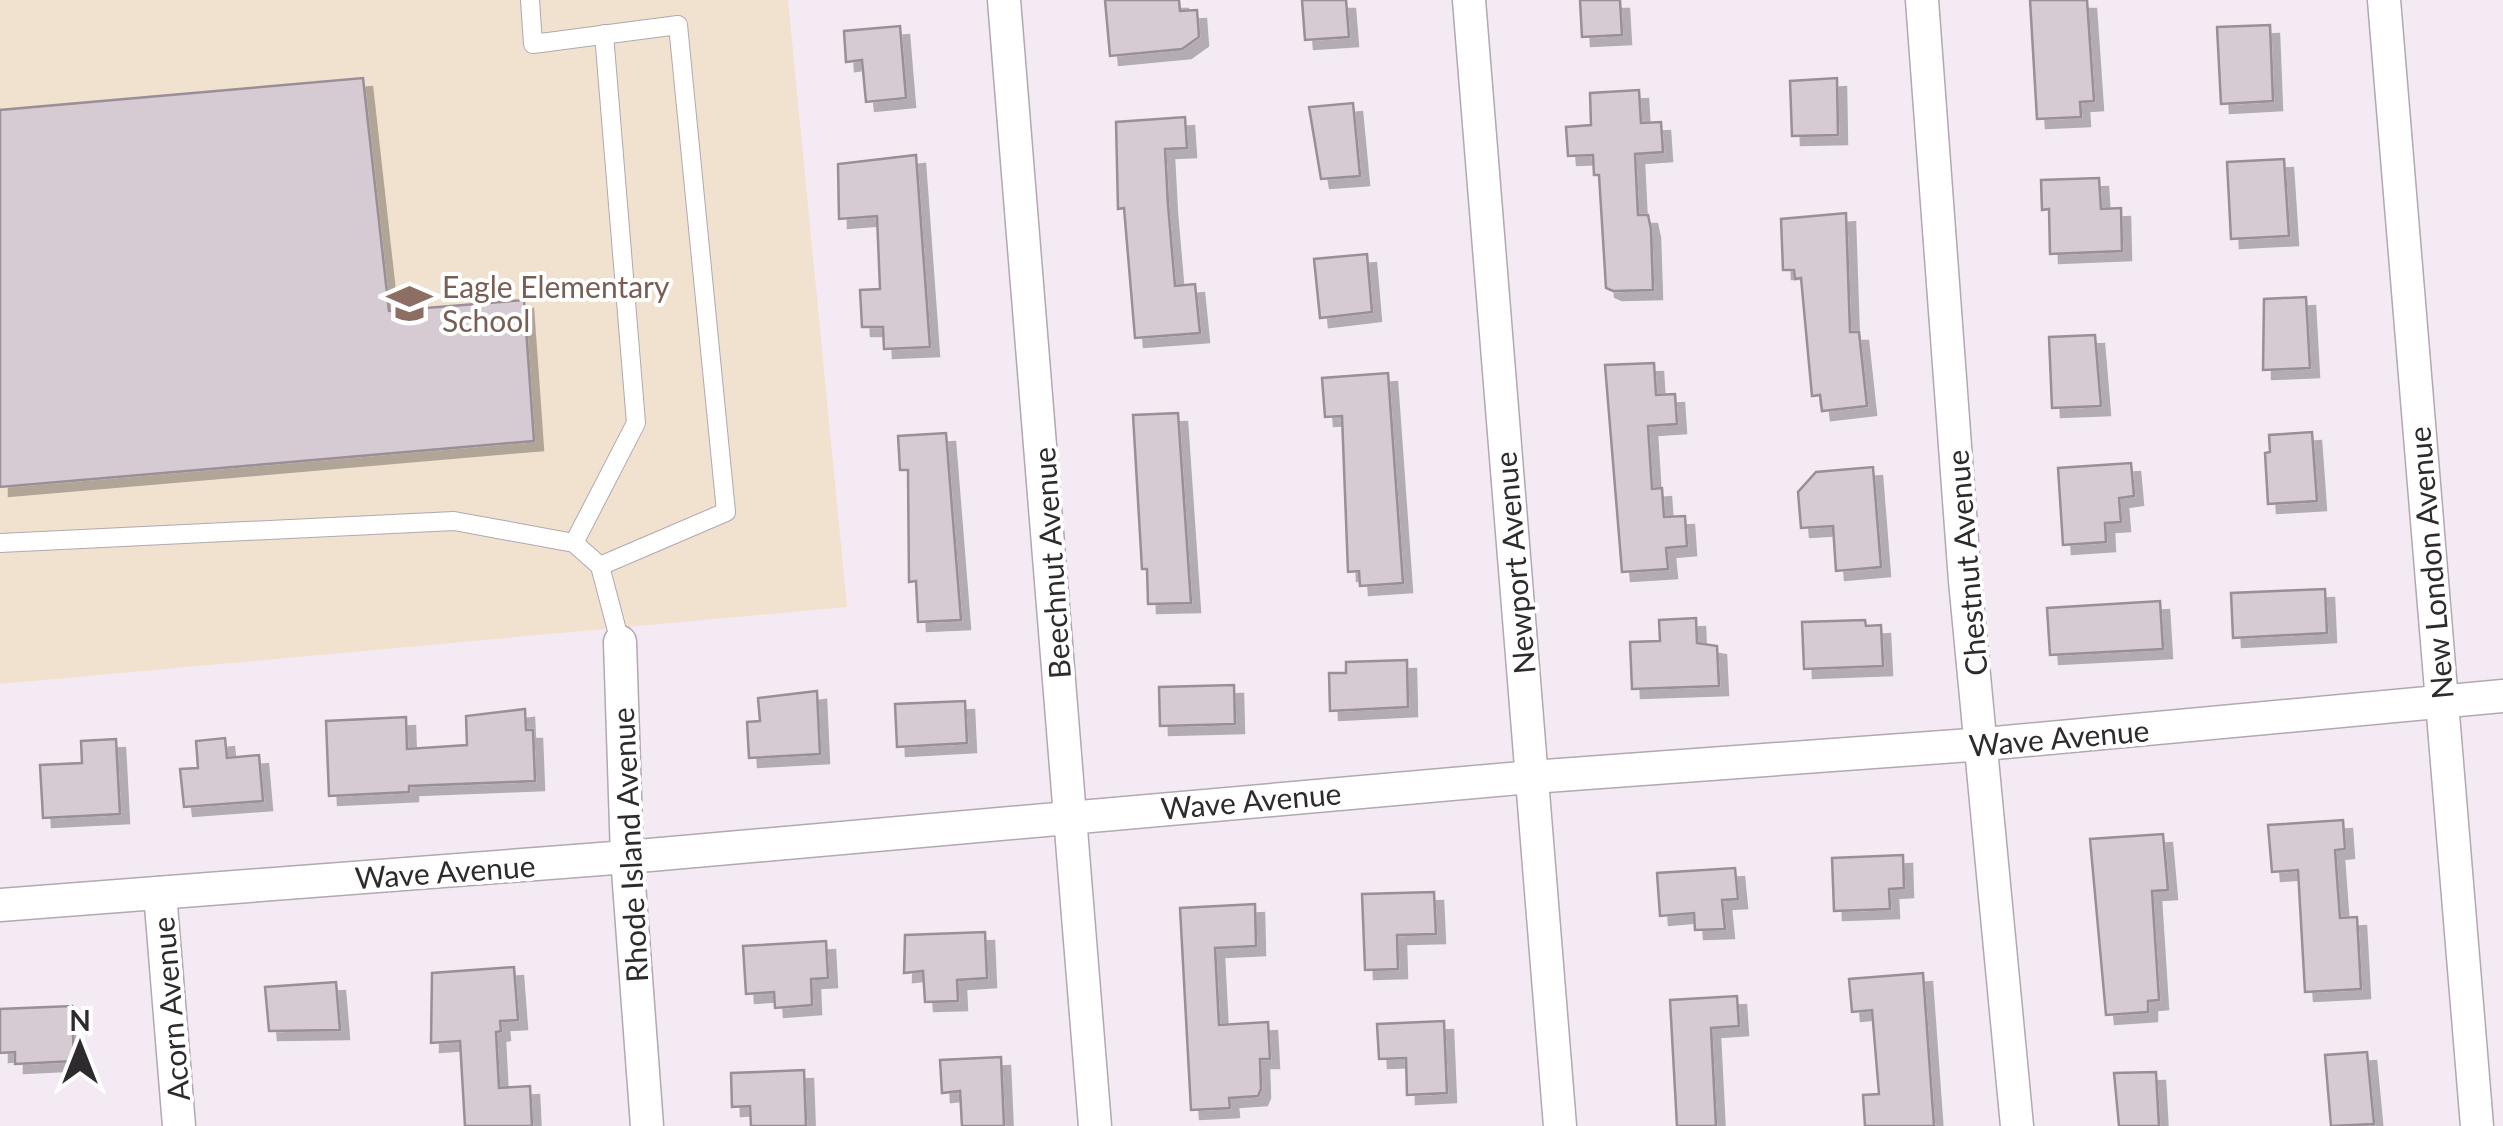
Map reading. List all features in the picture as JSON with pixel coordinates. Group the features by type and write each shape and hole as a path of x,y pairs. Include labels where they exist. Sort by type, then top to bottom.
{"street":[{"name":"Beechnut Avenue","path":"1004,0 1095,1126"},
{"name":"Newport Avenue","path":"1470,0 1560,1126"},
{"name":"Chestnut Avenue","path":"1922,0 1965,580 1984,744 2017,1126"},
{"name":"New London Avenue","path":"2384,0 2428,572 2443,701 2477,1126"},
{"name":"Rhode Island Avenue","path":"620,642 627,857 647,1126"},
{"name":"Wave Avenue","path":"0,905 627,857 1069,814 1984,744 2503,696"},
{"name":"Acorn Avenue","path":"160,893 179,1126"}],"lane":[{"path":"0,543 454,521 574,543 600,566 726,512 678,25 533,44 530,0"},
{"path":"574,543 636,423 604,34"},
{"name":"Rhode Island Avenue","path":"600,566 620,642"}],"shaded area":[{"name":"Eagle Elementary School","path":"0,0 788,0 847,607 0,684"}],"building":[{"path":"1105,0 1179,0 1180,11 1197,10 1199,37 1182,49 1110,56"},
{"path":"1302,0 1346,0 1349,37 1305,40"},
{"path":"1580,0 1620,0 1622,35 1582,37"},
{"path":"2030,0 2087,0 2094,101 2080,102 2081,117 2037,119"},
{"path":"2270,25 2273,101 2221,104 2217,27"},
{"path":"900,26 906,98 866,102 862,60 846,62 844,31"},
{"path":"363,78 389,311 524,300 534,441 0,487 0,110"},
{"path":"1837,78 1838,135 1792,136 1790,81"},
{"path":"1639,90 1641,123 1661,122 1663,152 1635,154 1638,215 1648,215 1651,229 1653,290 1613,291 1606,288 1599,175 1594,175 1593,155 1568,156 1566,127 1591,125 1590,93"},
{"path":"1353,103 1360,176 1321,179 1309,107"},
{"path":"1185,117 1187,148 1165,149 1168,205 1175,286 1195,284 1200,333 1135,338 1124,208 1118,209 1116,122"},
{"path":"916,155 930,347 884,349 883,327 862,327 860,290 880,289 877,216 839,219 838,164"},
{"path":"2284,159 2289,236 2231,239 2227,162"},
{"path":"2099,178 2101,209 2121,208 2122,251 2050,254 2049,209 2042,210 2041,180"},
{"path":"1846,213 1850,332 1859,332 1867,406 1822,411 1820,395 1812,396 1801,278 1795,279 1794,270 1783,270 1781,219"},
{"path":"1367,254 1372,312 1320,318 1314,259"},
{"path":"2306,297 2310,368 2263,370 2264,299"},
{"path":"2095,335 2101,406 2052,408 2049,337"},
{"path":"1654,363 1656,395 1675,394 1677,424 1648,426 1652,489 1662,488 1664,517 1685,516 1687,546 1666,548 1668,569 1622,572 1605,365"},
{"path":"1388,373 1403,583 1360,586 1359,571 1348,572 1342,416 1325,417 1322,378"},
{"path":"1178,413 1191,603 1148,604 1147,569 1142,569 1133,415"},
{"path":"2312,432 2317,501 2268,504 2265,453 2270,452 2269,435"},
{"path":"946,433 961,620 918,622 916,581 909,582 908,470 900,470 898,436"},
{"path":"2131,463 2134,496 2119,498 2121,522 2105,523 2106,542 2063,545 2058,468"},
{"path":"1873,467 1881,567 1836,571 1833,526 1801,528 1798,492 1816,472"},
{"path":"2325,589 2327,633 2233,638 2231,593"},
{"path":"2160,601 2163,649 2050,655 2047,608"},
{"path":"1696,618 1697,643 1717,646 1719,686 1632,689 1630,642 1660,641 1659,620"},
{"path":"1865,620 1866,626 1881,625 1883,666 1804,669 1802,622"},
{"path":"1407,660 1408,707 1330,711 1329,673 1346,673 1346,662"},
{"path":"1234,685 1235,724 1160,726 1159,687"},
{"path":"817,691 820,754 749,758 747,722 760,721 758,698"},
{"path":"965,701 967,743 897,747 895,704"},
{"path":"525,709 526,730 533,730 535,781 409,786 409,792 329,796 326,721 406,717 407,749 467,745 466,716"},
{"path":"225,738 227,758 259,755 263,801 184,807 180,769 198,768 196,741"},
{"path":"116,739 120,814 43,818 40,765 82,763 81,741"},
{"path":"2343,820 2345,849 2335,850 2340,918 2357,917 2361,989 2305,992 2298,870 2272,872 2268,825"},
{"path":"2163,834 2168,890 2152,891 2159,1000 2148,1001 2148,1012 2106,1015 2090,839"},
{"path":"1903,855 1904,888 1889,889 1890,909 1834,911 1832,858"},
{"path":"1735,868 1738,899 1722,900 1725,929 1695,930 1694,913 1660,916 1657,873"},
{"path":"1434,892 1436,934 1397,935 1398,969 1365,970 1362,894"},
{"path":"1255,904 1256,946 1215,948 1219,1025 1268,1022 1270,1059 1260,1059 1261,1089 1258,1096 1229,1098 1230,1108 1191,1110 1180,908"},
{"path":"985,932 987,978 957,980 958,1001 925,1002 923,971 904,973 905,935"},
{"path":"826,941 828,978 811,979 812,1005 775,1008 774,992 746,994 743,946"},
{"path":"514,967 518,1020 500,1021 501,1031 496,1032 499,1088 530,1086 532,1126 465,1126 460,1041 431,1043 432,973"},
{"path":"1923,973 1934,1126 1865,1126 1863,1095 1879,1094 1872,1010 1852,1012 1849,979"},
{"path":"336,982 340,1030 269,1031 265,987"},
{"path":"1737,996 1739,1026 1711,1028 1716,1126 1677,1126 1670,1000"},
{"path":"72,1006 74,1061 15,1064 15,1052 0,1053 0,1009"},
{"path":"1444,1021 1447,1093 1407,1095 1406,1058 1379,1059 1377,1024"},
{"path":"2367,1052 2374,1124 2331,1126 2325,1055"},
{"path":"1001,1057 1004,1126 962,1126 960,1091 942,1093 940,1060"},
{"path":"804,1070 806,1126 751,1126 750,1106 732,1107 731,1073"},
{"path":"2156,1072 2159,1126 2119,1126 2114,1073"}],"place":[{"name":"Eagle Elementary School","path":"409,303"}]}
